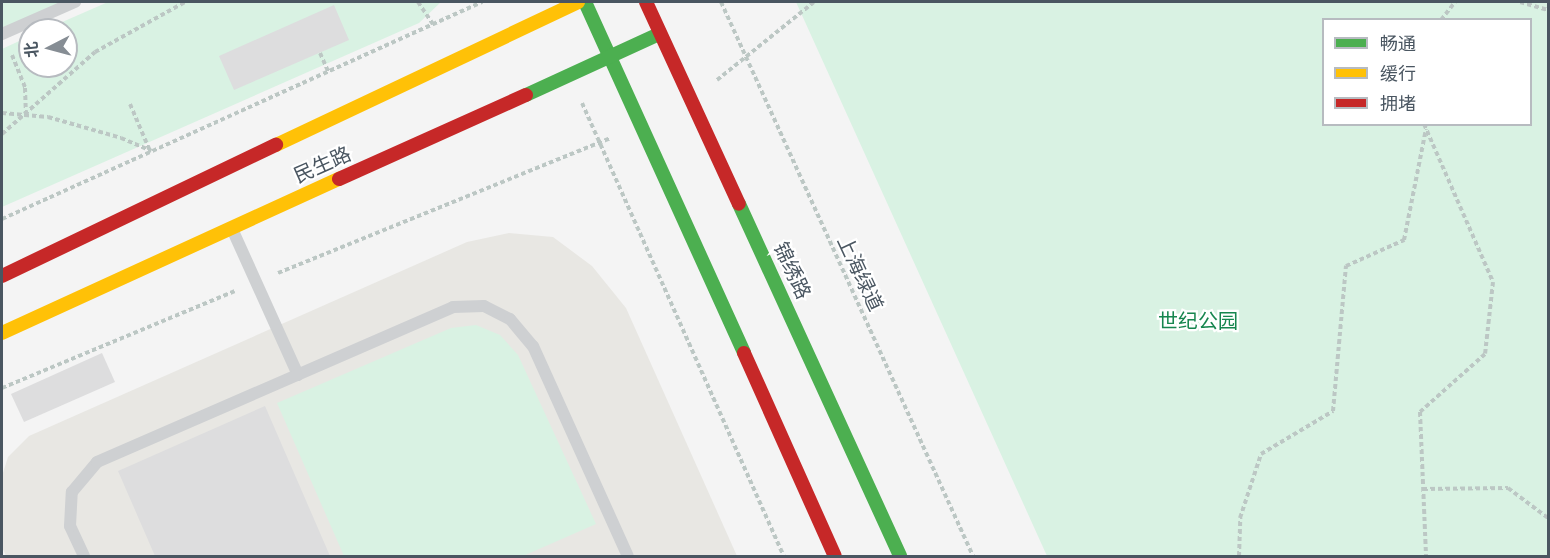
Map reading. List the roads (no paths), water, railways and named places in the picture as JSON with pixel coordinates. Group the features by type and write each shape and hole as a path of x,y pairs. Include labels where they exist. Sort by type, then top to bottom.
{"main road":[{"name":"民生路","path":"2,276 578,2"},
{"path":"585,2 835,556"},
{"name":"锦绣路","path":"646,2 900,556"},
{"name":"民生路","path":"2,333 659,34"}],"lane":[{"path":"2,34 75,2"},
{"path":"232,229 298,375"},
{"path":"84,556 70,526 72,492 97,462 453,307 484,306 510,319 533,346 628,556"}],"park label":[{"name":"世纪公园","path":"1198,322"}]}
